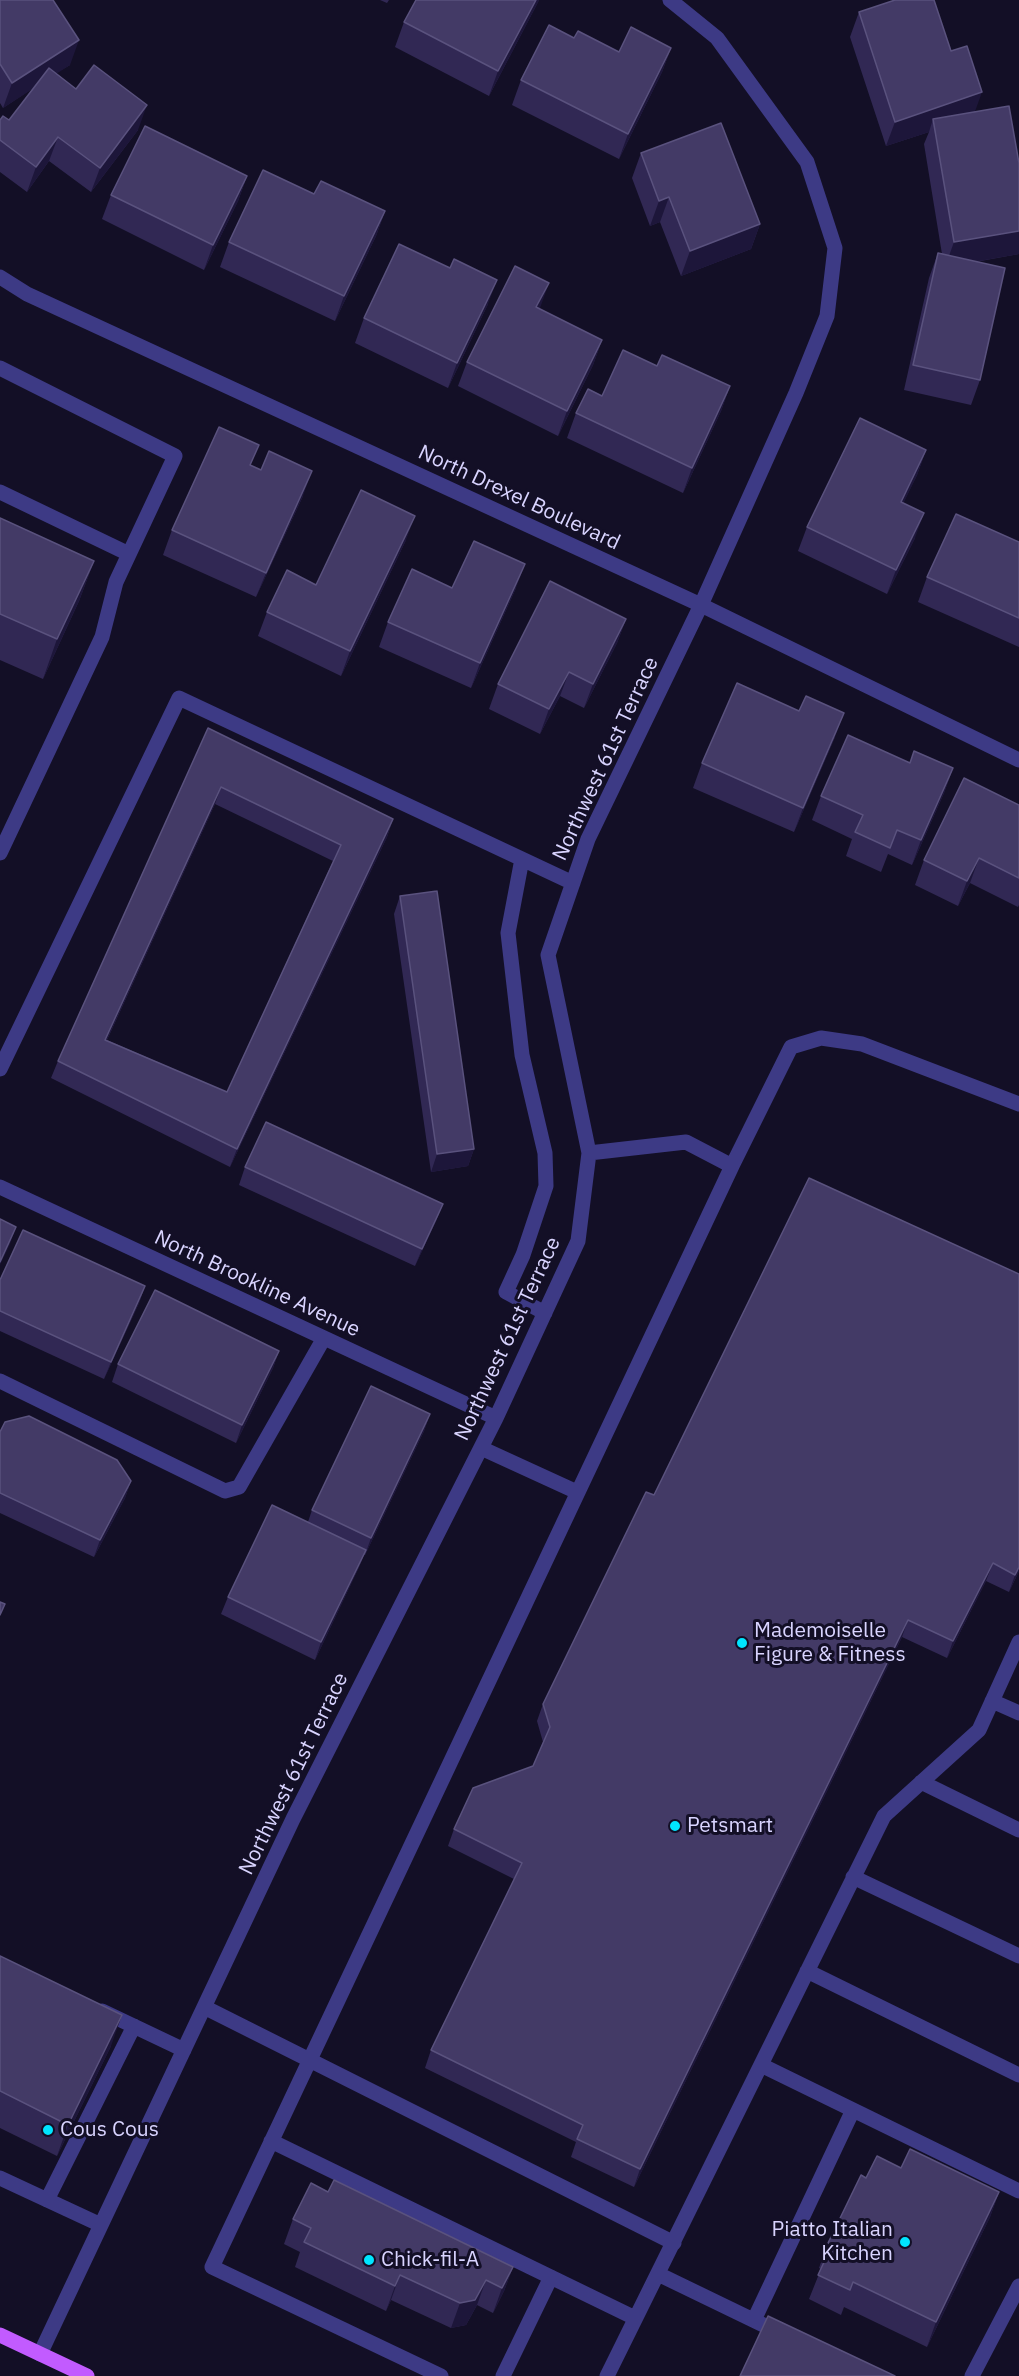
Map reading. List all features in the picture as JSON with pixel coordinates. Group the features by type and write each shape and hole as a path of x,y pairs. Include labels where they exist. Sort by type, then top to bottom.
{"main road":[{"path":"0,2335 87,2376"}],"street":[{"name":"Northwest 61st Terrace","path":"40,2354 293,1819 496,1418 578,1241 589,1153 548,955 588,839 701,605 796,393 827,316 835,248 807,162 717,38 670,0"},
{"name":"North Drexel Boulevard","path":"0,277 27,294 701,605 1019,760"},
{"path":"0,368 175,456 116,582 102,637 0,853"},
{"path":"0,492 129,554"},
{"path":"0,1069 179,698 573,883"},
{"path":"522,859 508,933 522,1055 546,1153 546,1186 523,1255 506,1292 544,1312"},
{"path":"441,2376 212,2267 577,1492 791,1047 821,1038 862,1044 1019,1104"},
{"path":"589,1153 686,1142 732,1166"},
{"name":"North Brookline Avenue","path":"0,1187 496,1418"},
{"path":"0,1381 225,1491 239,1487 324,1338"},
{"path":"481,1448 577,1492"},
{"path":"607,2376 884,1816 979,1730 1019,1642"},
{"path":"992,1701 1019,1713"},
{"path":"921,1782 1019,1830"},
{"path":"854,1877 1019,1956"},
{"path":"807,1971 1019,2075"},
{"path":"93,2006 184,2050"},
{"path":"204,2007 674,2243"},
{"path":"47,2200 134,2026"},
{"path":"761,2065 1019,2191"},
{"path":"754,2320 853,2110"},
{"path":"271,2140 635,2318"},
{"path":"0,2178 101,2224"},
{"path":"658,2274 798,2342"},
{"path":"503,2376 551,2277"},
{"path":"972,2376 1019,2286"}],"building":[{"path":"0,0 53,0 79,40 12,83 0,64"},
{"path":"416,0 536,0 498,71 404,22"},
{"path":"895,0 934,0 951,51 967,46 982,92 895,122 859,12"},
{"path":"549,25 574,38 578,31 619,52 631,27 671,48 628,134 521,80"},
{"path":"94,65 147,105 100,168 58,137 36,167 0,140 0,120 3,116 9,120 49,68 76,89"},
{"path":"1009,106 1019,163 1019,231 954,242 933,119"},
{"path":"721,123 760,224 690,251 669,197 659,201 641,153"},
{"path":"145,126 247,176 213,245 111,195"},
{"path":"263,170 314,194 321,181 385,211 344,296 229,242"},
{"path":"399,244 450,268 454,259 497,280 457,363 364,318"},
{"path":"938,253 1005,268 980,380 913,365"},
{"path":"515,266 549,283 536,307 602,340 567,411 467,362"},
{"path":"623,350 657,366 662,355 730,386 692,468 576,413 588,389 602,396"},
{"path":"860,418 926,450 901,502 924,513 896,570 807,527"},
{"path":"219,427 259,445 250,465 261,470 269,451 312,471 266,573 172,530"},
{"path":"361,490 415,516 350,651 267,612 287,570 316,585"},
{"path":"956,514 1019,542 1019,618 927,577"},
{"path":"0,518 94,561 57,639 0,614"},
{"path":"474,541 525,564 480,663 388,622 412,569 452,588"},
{"path":"550,581 626,619 593,684 569,672 549,709 498,684"},
{"path":"737,683 799,711 806,696 844,713 803,808 702,763"},
{"path":"208,728 393,819 237,1149 58,1061","holes":["221,787 341,845 227,1092 105,1040"]},
{"path":"848,735 910,763 914,751 953,768 921,840 897,830 890,848 855,832 863,815 821,796"},
{"path":"964,778 1019,805 1019,878 979,858 967,881 924,860"},
{"path":"437,891 474,1149 437,1154 400,896"},
{"path":"266,1122 443,1204 422,1249 245,1167"},
{"path":"809,1178 1019,1274 1019,1567 1015,1575 993,1563 953,1641 908,1620 640,2169 577,2139 583,2125 431,2050 522,1863 454,1829 473,1788 533,1766 550,1727 543,1704 646,1492 654,1495"},
{"path":"0,1219 16,1227 0,1262"},
{"path":"23,1230 145,1286 111,1362 0,1311 0,1280"},
{"path":"155,1290 279,1351 242,1425 118,1364"},
{"path":"371,1386 430,1414 371,1538 312,1510"},
{"path":"29,1416 117,1460 131,1481 100,1540 0,1493 0,1432 5,1422"},
{"path":"272,1505 366,1550 321,1642 228,1597"},
{"path":"0,1602 5,1604 0,1615"},
{"path":"0,1956 122,2015 68,2125 0,2091"},
{"name":"Piatto Italian Kitchen","path":"910,2149 999,2192 936,2322 853,2282 850,2290 818,2275 832,2245 828,2243 861,2175 866,2178 877,2156 901,2168"},
{"path":"334,2180 513,2267 502,2288 486,2280 475,2300 460,2303 400,2275 395,2286 304,2242 311,2228 293,2219 311,2183 328,2192"},
{"path":"768,2316 895,2376 740,2376"}],"place":[{"name":"Mademoiselle Figure & Fitness","path":"742,1643"},
{"name":"Petsmart","path":"675,1826"},
{"name":"Cous Cous","path":"48,2130"},
{"name":"Piatto Italian Kitchen","path":"905,2242"},
{"name":"Chick-fil-A","path":"369,2260"}]}
